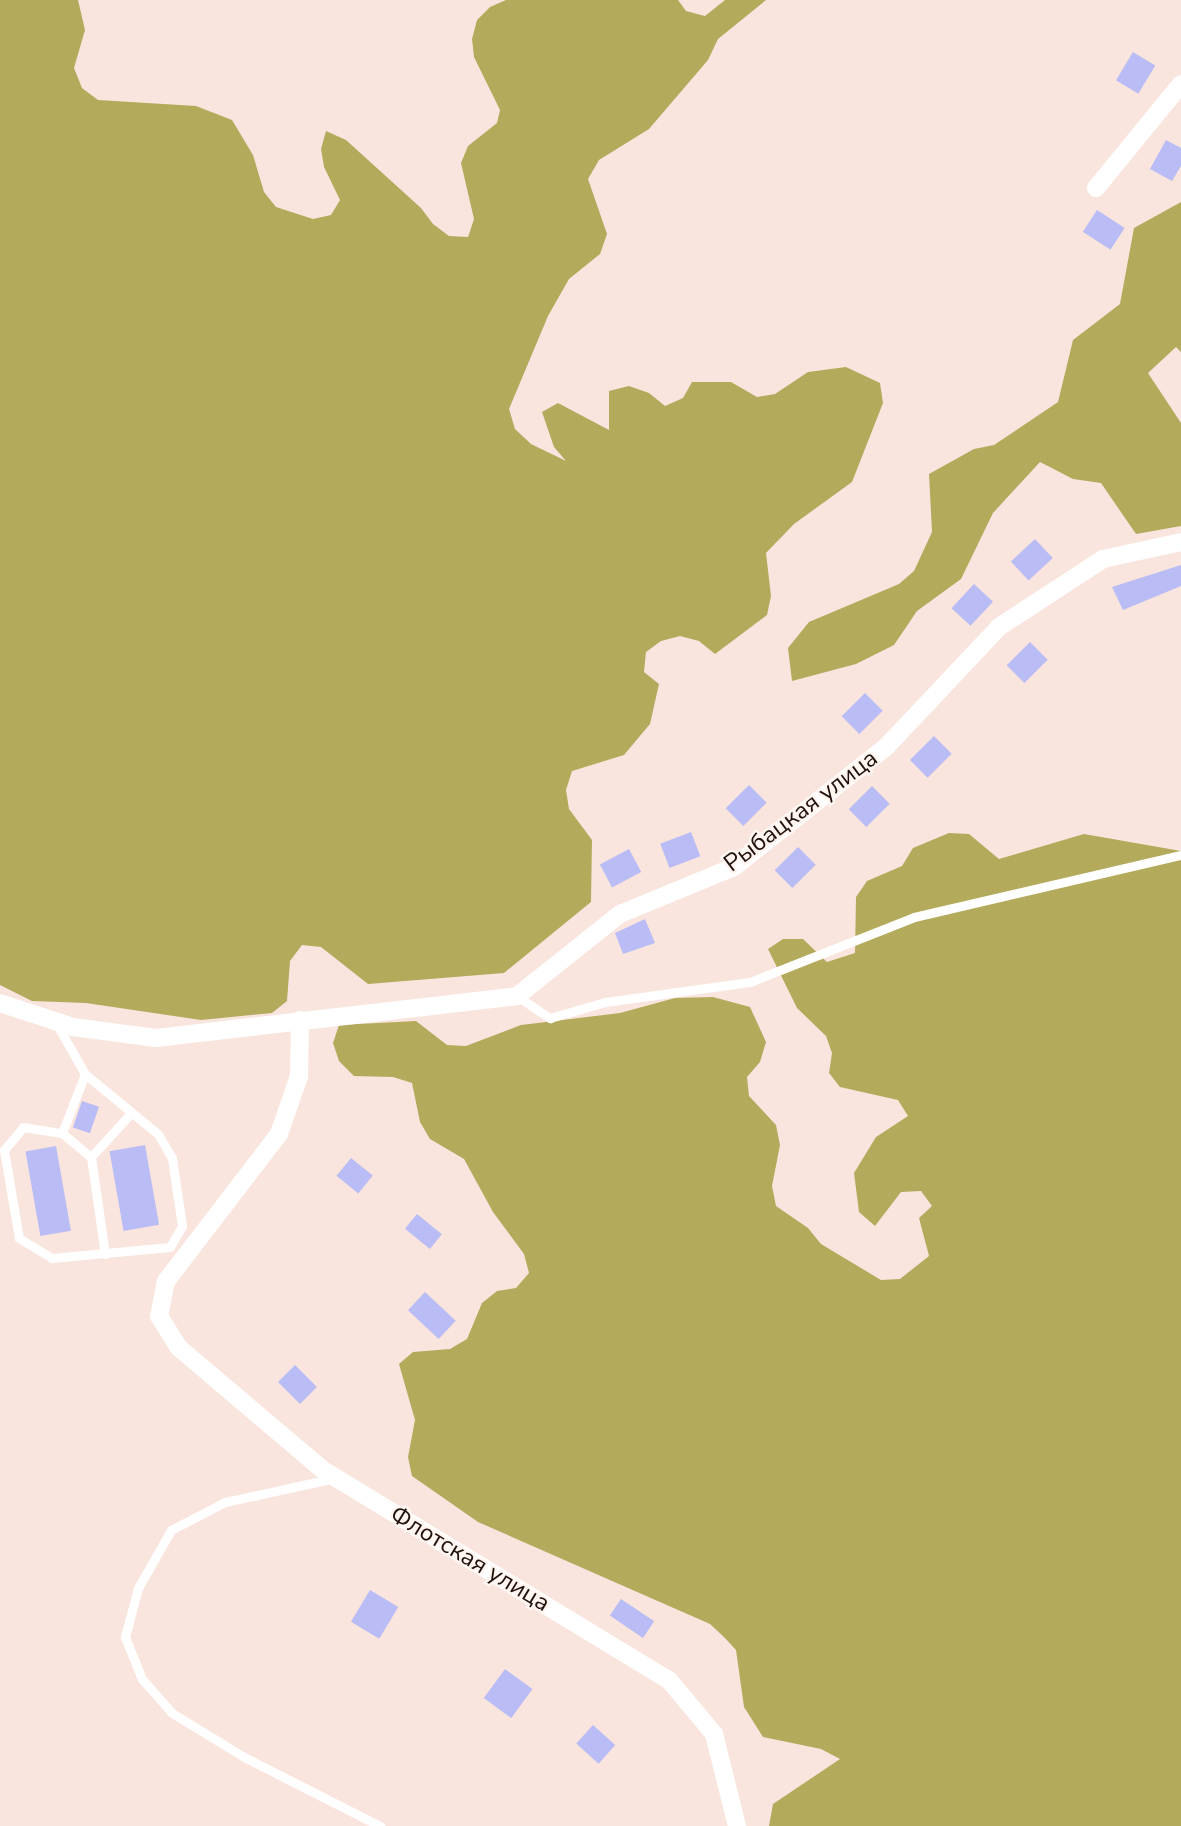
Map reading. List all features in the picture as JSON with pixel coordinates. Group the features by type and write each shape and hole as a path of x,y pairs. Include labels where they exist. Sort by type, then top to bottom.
{"street":[{"path":"1096,188 1181,84"},
{"name":"Рыбацкая улица","path":"517,996 620,914 734,867 887,746 999,627 1103,559 1181,542"},
{"path":"0,1003 55,1022 156,1038 517,996"},
{"name":"Флотская улица","path":"300,1020 299,1076 279,1133 166,1281 159,1316 178,1347 336,1478 668,1680 714,1734 737,1826"}],"lane":[{"path":"517,996 550,1018 605,1002 750,982 914,917 1181,855"},
{"path":"55,1022 85,1074 158,1134 172,1158 182,1226 170,1247 104,1254 52,1258 19,1238 4,1150 23,1127 62,1133 92,1157 104,1254"},
{"path":"62,1133 85,1074"},
{"path":"92,1157 131,1113"},
{"path":"336,1478 225,1502 172,1530 138,1588 125,1637 142,1679 172,1713 244,1757 380,1826"}],"shaded area":[{"path":"0,0 78,0 85,30 74,68 82,88 98,100 196,106 232,120 253,155 264,192 276,207 313,219 331,215 340,200 324,167 321,149 326,131 346,140 421,208 433,224 449,236 468,237 474,219 461,163 468,146 497,123 500,110 474,57 472,39 477,20 490,7 506,0 678,0 686,11 705,16 725,0 766,0 718,39 708,60 649,129 599,160 588,179 607,234 600,254 569,279 548,316 509,409 515,429 531,444 566,461 554,447 542,412 558,403 609,430 609,391 629,386 649,393 665,406 683,398 692,382 731,382 757,397 775,394 808,372 846,367 880,383 883,403 852,482 794,524 766,553 771,596 767,615 715,654 699,641 680,636 661,641 646,652 644,672 659,684 650,724 624,755 572,771 566,790 569,809 592,840 591,902 504,973 368,984 321,947 302,945 290,961 287,1001 272,1013 201,1020 86,1003 32,1001 0,985"},
{"path":"1181,202 1181,352 1176,347 1148,373 1181,423 1181,526 1136,534 1101,483 1073,479 1040,462 993,513 961,579 917,611 894,645 856,664 792,681 788,648 809,622 899,584 914,571 932,532 929,474 974,449 994,445 1058,402 1073,340 1120,304 1134,228"},
{"path":"949,833 969,834 999,859 1084,834 1181,851 1181,1826 769,1826 773,1804 840,1759 821,1749 763,1737 744,1707 736,1650 724,1637 710,1624 478,1522 412,1476 408,1457 415,1420 399,1364 413,1352 450,1349 467,1339 482,1303 497,1291 516,1288 529,1273 524,1254 493,1212 464,1159 430,1139 420,1122 412,1083 393,1077 354,1076 339,1061 333,1043 339,1025 416,1021 447,1045 466,1046 521,1025 620,1013 675,998 713,997 750,1007 766,1042 760,1062 747,1077 749,1096 776,1125 780,1145 772,1186 776,1206 808,1228 821,1244 881,1280 900,1279 929,1256 919,1218 932,1206 921,1191 901,1192 875,1226 859,1212 854,1173 876,1137 908,1116 898,1100 840,1087 829,1073 832,1053 826,1036 797,1008 768,949 783,939 803,939 827,962 855,953 856,897 867,881 902,866 913,848"}],"building":[{"path":"1133,52 1155,65 1138,94 1116,80"},
{"path":"1166,140 1181,148 1181,166 1172,181 1150,169"},
{"path":"1097,210 1125,228 1111,250 1083,232"},
{"path":"1035,539 1053,558 1029,581 1011,562"},
{"path":"1181,565 1181,586 1123,610 1112,587"},
{"path":"974,584 993,602 971,626 951,608"},
{"path":"1030,642 1048,660 1024,683 1007,665"},
{"path":"865,693 883,711 859,734 842,716"},
{"path":"934,736 952,754 928,778 910,760"},
{"path":"749,785 767,803 743,826 726,808"},
{"path":"872,786 890,804 866,827 849,809"},
{"path":"691,832 700,856 670,868 660,844"},
{"path":"798,847 816,865 792,888 775,870"},
{"path":"629,849 641,872 612,887 600,864"},
{"path":"645,919 655,943 623,954 615,933"},
{"path":"82,1101 99,1107 90,1133 73,1127"},
{"path":"145,1145 159,1225 124,1231 110,1151"},
{"path":"56,1146 71,1231 40,1236 25,1151"},
{"path":"351,1158 373,1176 358,1193 337,1176"},
{"path":"417,1214 442,1234 430,1249 405,1229"},
{"path":"425,1292 456,1321 439,1339 408,1310"},
{"path":"295,1365 317,1387 300,1404 278,1382"},
{"path":"370,1590 398,1607 379,1639 351,1622"},
{"path":"621,1599 654,1621 643,1638 610,1616"},
{"path":"505,1669 533,1689 511,1718 484,1698"},
{"path":"593,1725 615,1745 599,1764 576,1744"}]}
